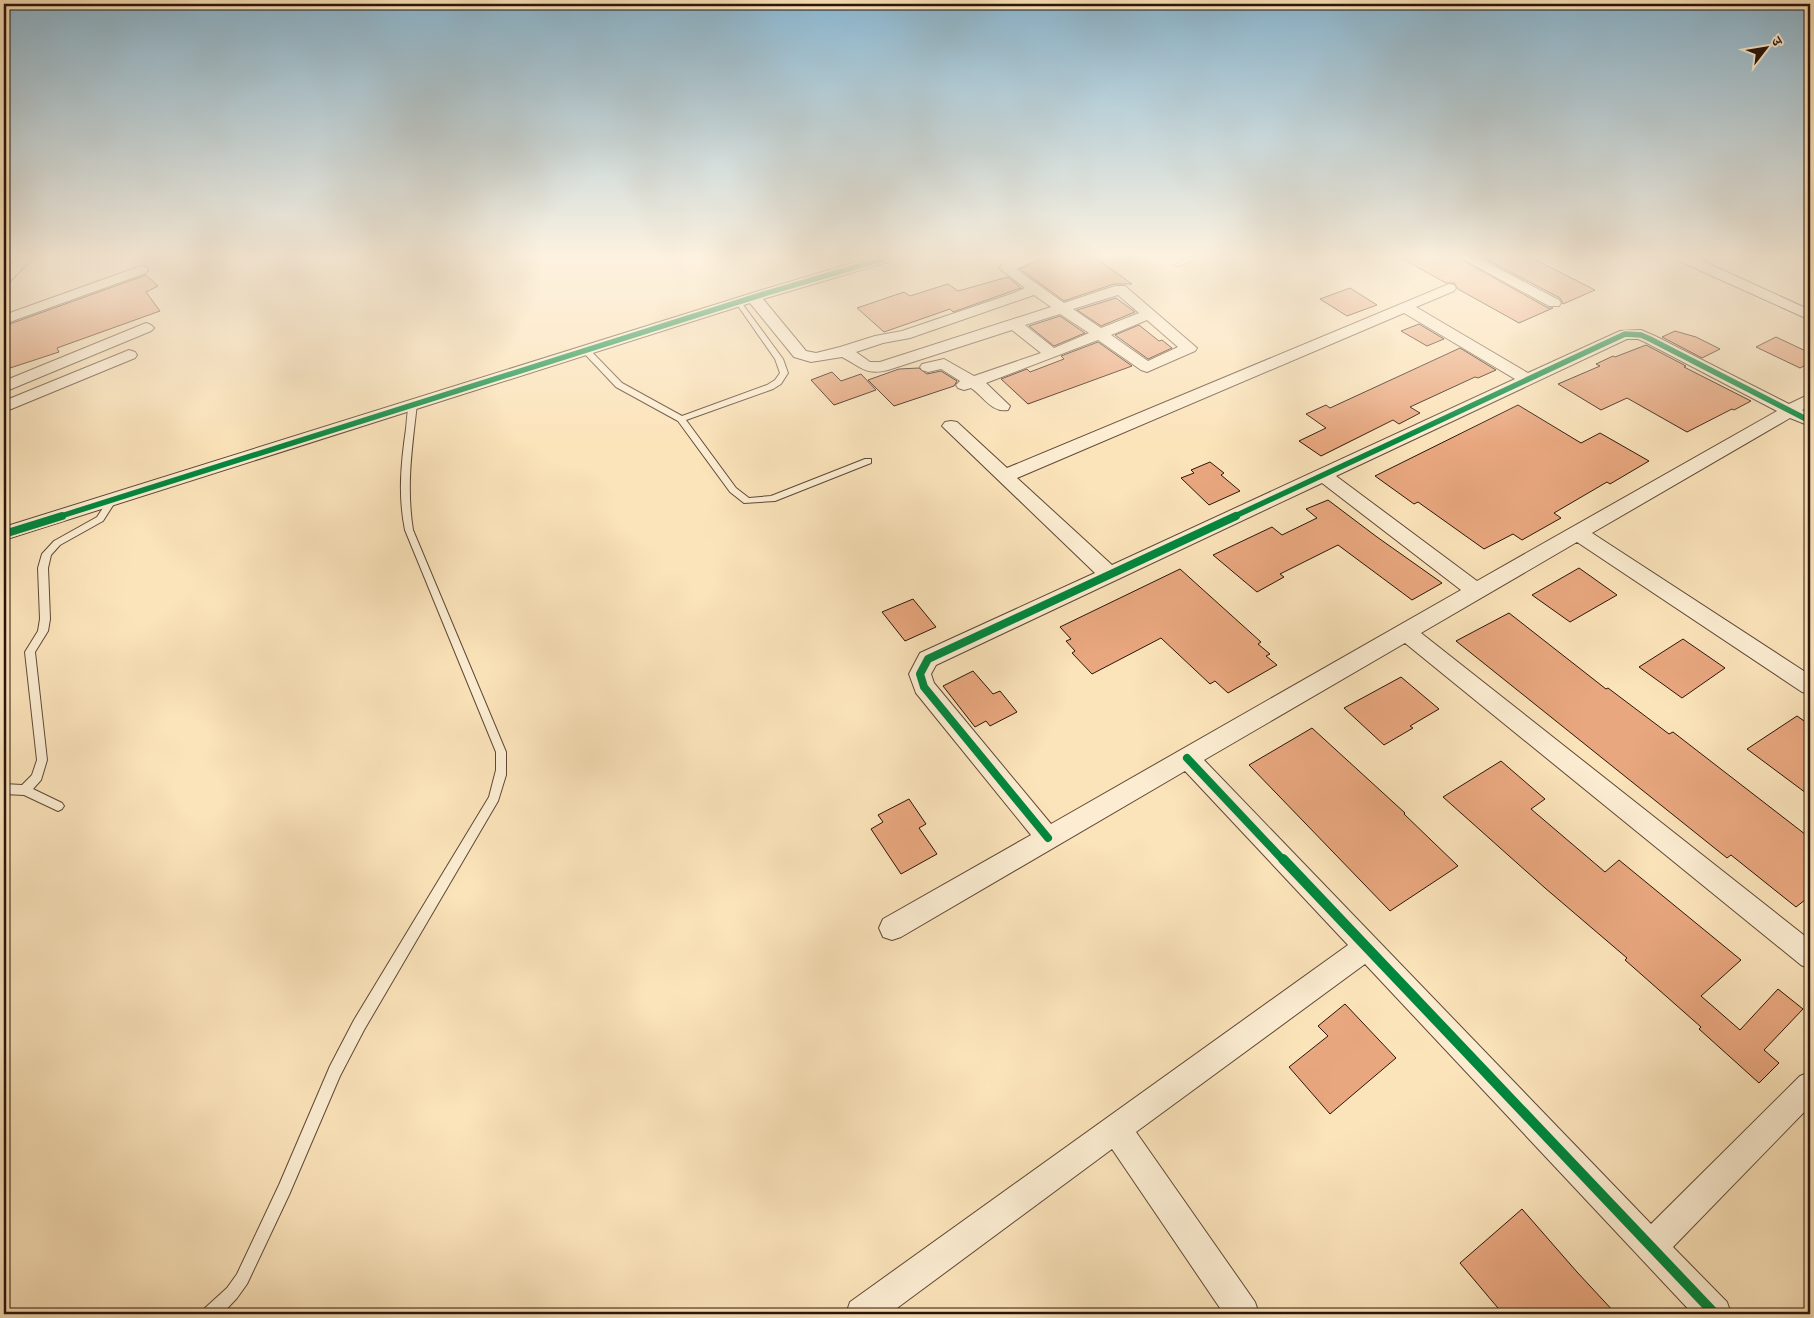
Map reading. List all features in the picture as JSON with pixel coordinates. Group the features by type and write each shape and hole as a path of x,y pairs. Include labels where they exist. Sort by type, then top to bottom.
{"street":[{"path":"4,534 686,320"},
{"path":"765,320 805,358 818,358 841,352 880,339 905,335 950,320"},
{"path":"841,352 846,353 866,368 878,368 1028,320"},
{"path":"1080,320 1147,367 1189,348 1155,320"},
{"path":"968,384 1052,354 1136,320"},
{"path":"1004,476 1375,320"},
{"path":"1426,320 1526,379"},
{"path":"1014,324 1052,354"},
{"path":"4,387 146,328"},
{"path":"1048,838 924,687 920,674 928,660 1617,336 1633,333 1650,339 1810,421"},
{"path":"4,407 129,355"},
{"path":"928,367 944,364 968,384 980,387 1002,406"},
{"path":"892,928 1810,399"},
{"path":"951,426 1109,574"},
{"path":"1322,474 1476,591"},
{"path":"1578,533 1810,686"},
{"path":"1406,632 1810,956"},
{"path":"1187,758 1715,1314"},
{"path":"862,1314 1366,948"},
{"path":"1652,1246 1810,1086"},
{"path":"1116,1129 1243,1314"}],"lane":[{"path":"681,419 770,387 778,382 784,373 779,359 757,320"},
{"path":"586,350 619,386 681,419 733,490 748,502 772,499 868,461"},
{"path":"211,1314 232,1293 242,1279 284,1190 335,1071 359,1025 404,954 494,798 504,764 501,752 409,530 404,508 403,488 414,404"},
{"path":"25,790 37,777 42,760 30,652 43,630 45,619 43,568 47,554 56,544 100,519 113,499"},
{"path":"4,788 25,790 58,806"}],"building":[{"path":"22,320 136,320 57,348 59,352 4,370 4,326"},
{"path":"870,320 920,320 884,332"},
{"path":"1049,320 1065,320 1085,333 1054,346 1029,326"},
{"path":"1091,320 1117,320 1101,326"},
{"path":"1513,320 1527,320 1519,323"},
{"path":"1419,324 1444,339 1427,346 1401,331"},
{"path":"1139,325 1159,341 1162,340 1172,348 1148,359 1115,335"},
{"path":"1675,331 1696,337 1720,349 1702,358 1662,337"},
{"path":"1776,337 1810,353 1810,363 1800,368 1756,347"},
{"path":"1098,342 1132,366 1028,404 1001,379 1027,369 1030,372 1064,359 1061,356"},
{"path":"1646,345 1686,366 1684,367 1751,401 1687,432 1627,398 1601,410 1558,384 1600,366 1596,364 1613,356 1615,357"},
{"path":"1460,348 1496,370 1478,378 1475,377 1410,407 1420,413 1399,424 1393,420 1321,456 1299,441 1326,428 1306,414 1326,405 1330,408"},
{"path":"919,368 927,374 941,371 957,381 954,386 894,406 868,380 899,369"},
{"path":"832,372 841,381 861,374 876,390 834,405 811,380"},
{"path":"1518,405 1581,443 1600,433 1649,461 1610,484 1607,482 1554,513 1561,518 1522,540 1513,534 1484,549 1418,502 1414,504 1375,476"},
{"path":"1210,462 1224,473 1221,475 1240,491 1209,505 1181,478 1194,473 1191,470"},
{"path":"1328,500 1442,583 1412,600 1338,545 1280,574 1284,577 1257,592 1213,555 1272,527 1282,535 1317,518 1306,509"},
{"path":"1579,568 1617,595 1570,622 1532,595"},
{"path":"1180,569 1261,642 1258,644 1270,654 1266,656 1277,665 1228,693 1215,681 1210,684 1161,638 1092,674 1072,653 1075,651 1066,641 1071,639 1060,627"},
{"path":"913,599 936,627 905,641 882,612"},
{"path":"1509,613 1606,689 1608,688 1669,734 1673,732 1810,838 1810,896 1796,907 1731,855 1727,858 1456,641"},
{"path":"1683,639 1725,668 1682,698 1639,667"},
{"path":"973,671 993,694 1000,691 1017,712 990,726 986,721 975,727 943,686"},
{"path":"1401,677 1439,709 1410,726 1413,728 1384,745 1344,708"},
{"path":"1797,716 1810,725 1810,796 1747,749"},
{"path":"1312,728 1405,813 1458,866 1390,911 1249,765"},
{"path":"1501,761 1545,799 1531,809 1605,872 1619,860 1741,960 1701,996 1740,1030 1778,989 1803,1009 1764,1050 1779,1063 1759,1083 1699,1029 1701,1027 1625,960 1627,958 1443,797"},
{"path":"909,799 926,824 919,828 937,854 901,874 871,829 883,822 878,815"},
{"path":"1345,1004 1396,1058 1330,1114 1289,1067 1328,1036 1318,1026"},
{"path":"1522,1209 1616,1314 1503,1314 1460,1263"}],"cycle path":[{"path":"4,534 683,320"},
{"path":"1048,838 924,687 920,674 928,659 1625,334 1641,335 1650,339 1810,421"},
{"path":"1187,758 1715,1314"}]}
